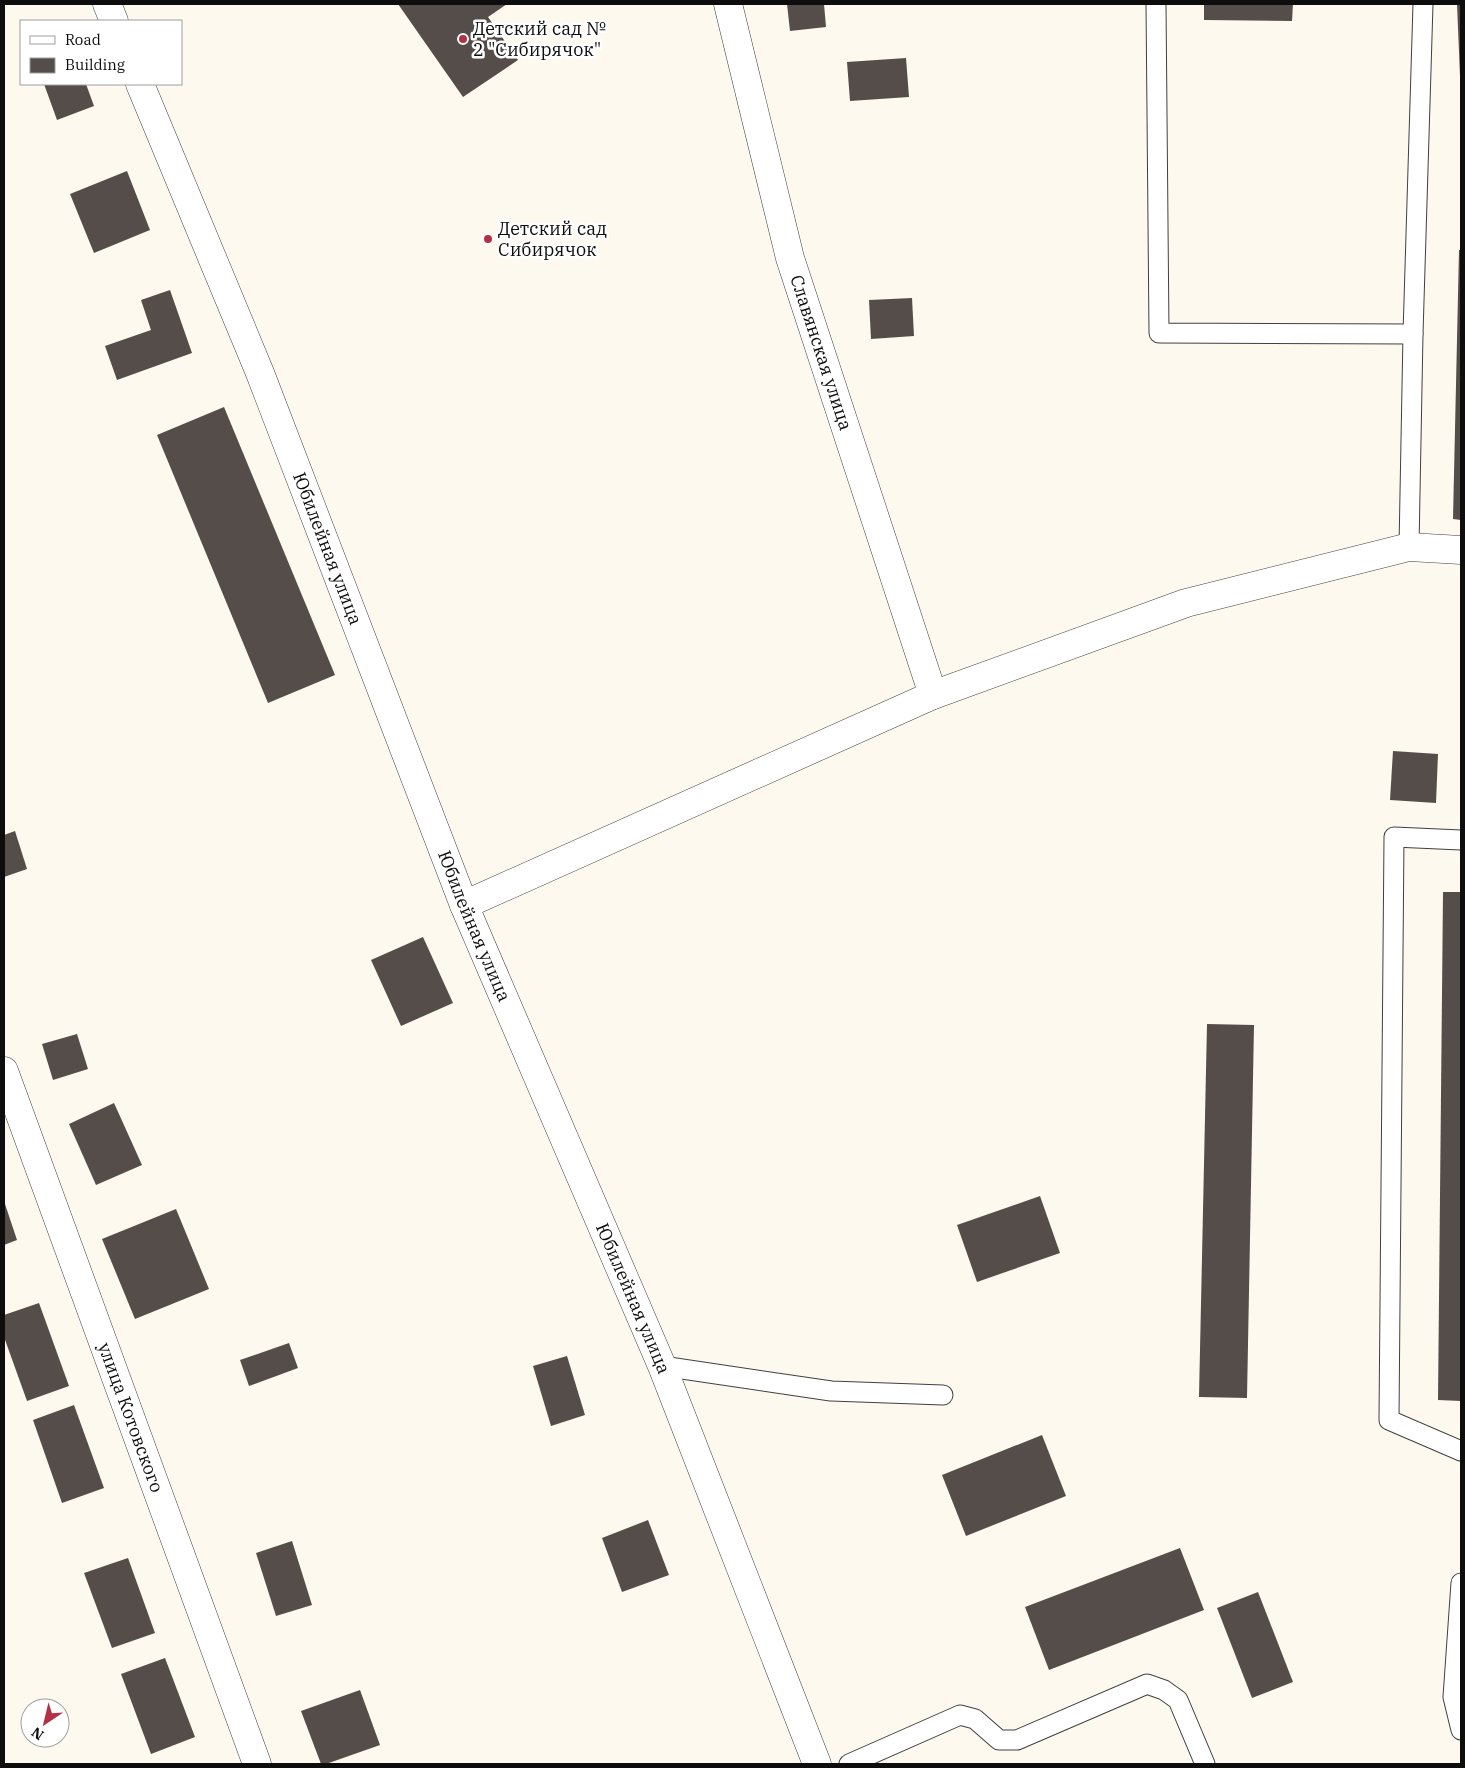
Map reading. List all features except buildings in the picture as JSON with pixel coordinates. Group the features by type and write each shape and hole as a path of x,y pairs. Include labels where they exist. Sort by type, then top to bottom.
{"street":[{"path":"107,4 114,20"},
{"name":"Славянская улица","path":"728,4 790,258 933,695"},
{"name":"Юбилейная улица","path":"140,85 260,373 464,905 662,1366 817,1764"},
{"path":"464,905 933,695 1186,603 1409,547 1461,550"},
{"name":"улица Котовского","path":"4,1070 257,1764"}],"lane":[{"path":"1156,4 1159,333 1413,334"},
{"path":"1409,547 1423,4"},
{"path":"1461,840 1394,837 1389,1410 1389,1420 1461,1452"},
{"path":"662,1366 831,1391 943,1395"},
{"path":"1461,1583 1453,1697 1461,1730"},
{"path":"850,1764 960,1715 975,1719 999,1740 1017,1740 1146,1684 1164,1690 1178,1700 1205,1764"}],"place":[{"name":"Детский сад № 2 \"Сибирячок\"","path":"463,39"},
{"name":"Детский сад Сибирячок","path":"488,239"}]}
